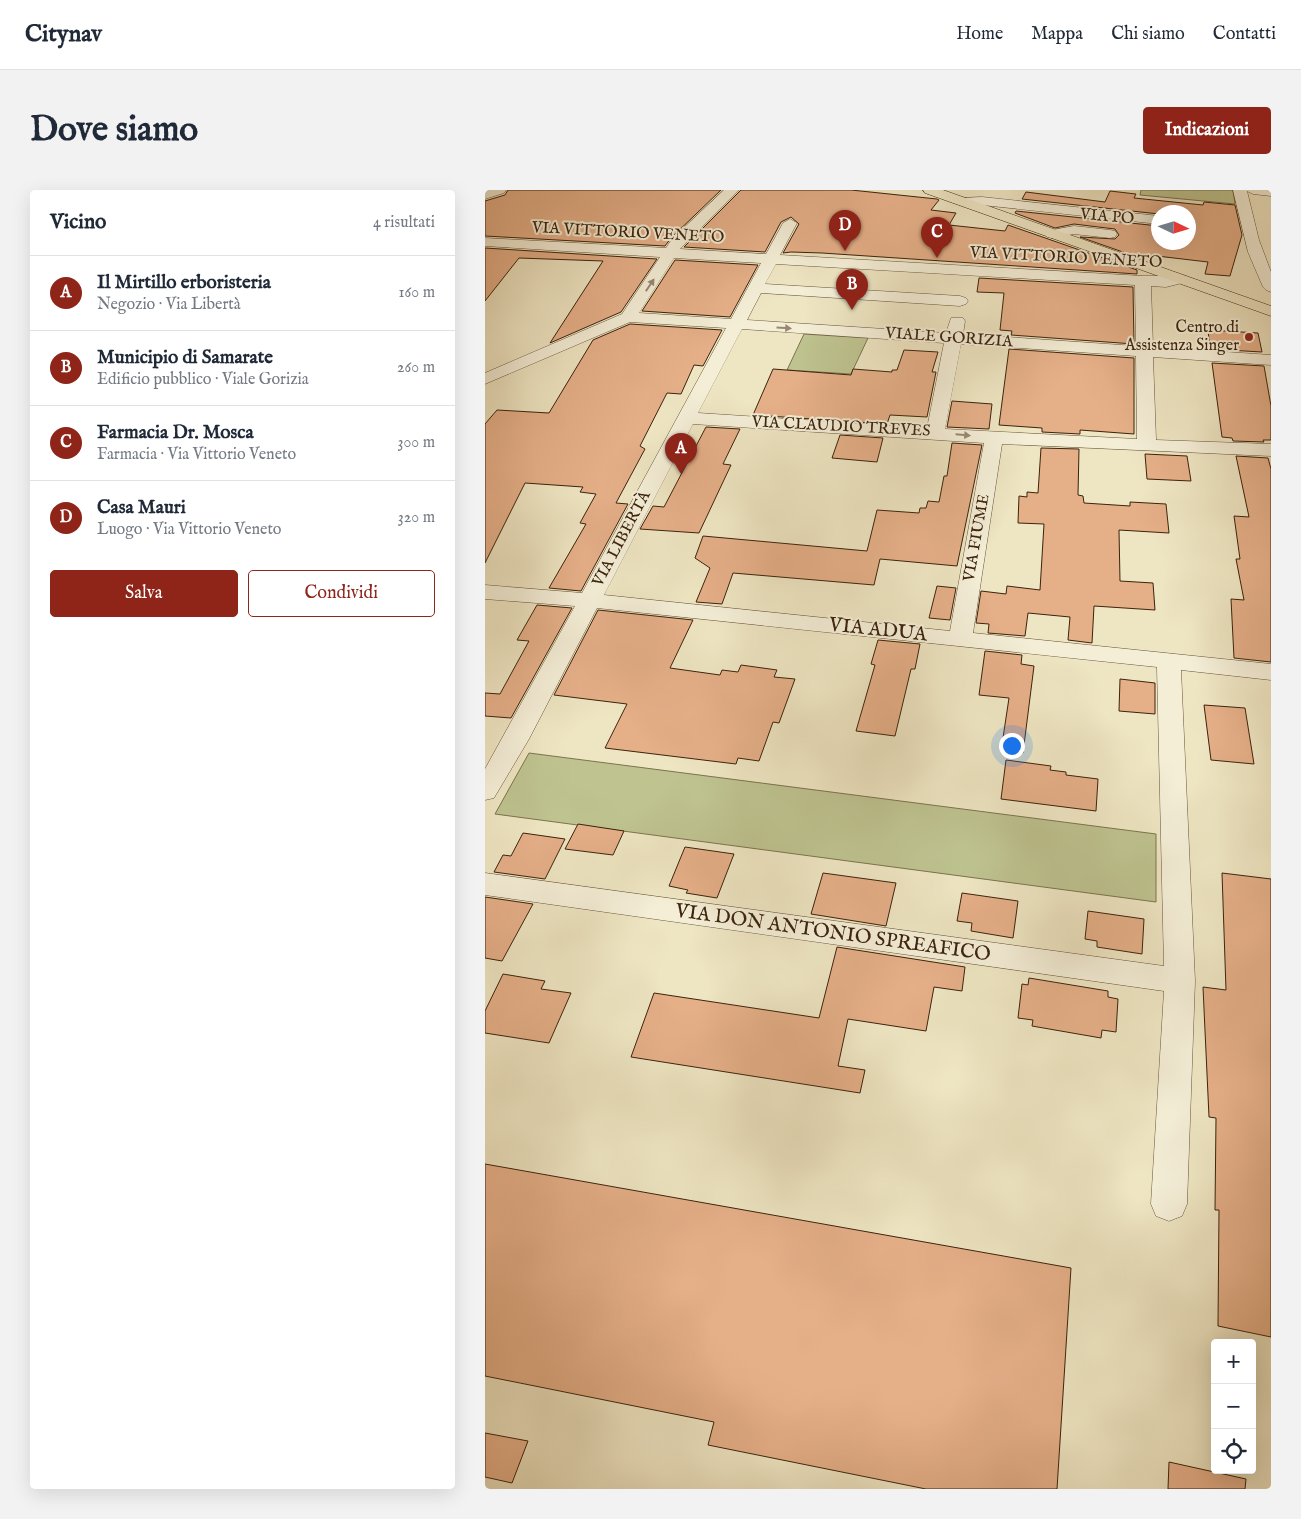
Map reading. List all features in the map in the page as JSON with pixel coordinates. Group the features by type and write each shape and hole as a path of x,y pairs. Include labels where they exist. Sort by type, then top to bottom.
{"main road":[{"path":"930,190 1271,311"}],"street":[{"path":"485,196 499,190"},
{"path":"485,379 628,317 672,253 677,242 731,190"},
{"path":"1240,190 1255,252 1266,270 1271,287"},
{"path":"1253,190 1271,192"},
{"path":"963,202 982,201 1151,219"},
{"path":"769,259 790,223"},
{"name":"VIA PO","path":"1052,234 1074,230 1121,235"},
{"name":"VIA VITTORIO VENETO","path":"485,242 1143,281 1167,282 1181,279"},
{"name":"VIA LIBERTÀ","path":"485,791 516,739 687,418 769,259"},
{"path":"935,433 966,270"},
{"path":"1143,281 1147,446"},
{"path":"754,288 961,301"},
{"name":"VIALE GORIZIA","path":"628,317 1271,360"},
{"name":"VIA CLAUDIO TREVES","path":"687,418 994,438 1271,450"},
{"name":"VIA FIUME","path":"960,638 994,438"},
{"name":"VIA ADUA","path":"485,592 589,600 1271,672"},
{"path":"1169,662 1180,981 1169,1204"},
{"name":"VIA DON ANTONIO SPREAFICO","path":"485,884 1180,981"}],"green space":[{"path":"1141,190 1233,190 1235,204 1140,195"},
{"path":"804,334 868,338 851,374 787,370"},
{"path":"529,753 1156,834 1156,902 495,814"}],"building":[{"path":"508,190 721,190 665,246 485,236 485,201 505,195"},
{"path":"741,190 851,190 937,199 939,200 931,210 956,213 949,225 1005,231 1008,225 1137,270 1137,274 822,253 783,253 799,224 791,217 781,222 765,252 684,247"},
{"path":"1110,191 1136,194 1134,198 1203,205 1204,202 1235,205 1242,235 1230,276 1205,274 1208,262 1140,254 1140,258 1080,237 1115,239 1119,235 1115,229 1074,224 1055,228 1015,213 1016,211 1151,225 1151,250 1196,250 1196,205 1151,205 1151,213 1022,199 1026,192 1105,202"},
{"path":"485,248 657,259 621,312 550,343 603,261 519,258 485,301"},
{"path":"675,260 758,265 730,317 642,311"},
{"path":"979,278 1133,287 1134,344 1011,335 1012,331 1000,330 1004,293 977,292"},
{"path":"630,324 722,330 703,366 694,365 681,394 667,393 640,446 645,449 616,503 628,504 581,591 549,588 586,524 580,523 596,494 580,492 583,487 525,483 485,563 485,424 497,410 549,413 593,340"},
{"path":"1208,330 1258,333 1262,352 1210,349"},
{"path":"1009,349 1134,358 1134,434 1080,430 1080,434 1042,432 1042,428 999,425"},
{"path":"904,350 938,352 932,372 936,372 927,417 890,415 887,424 753,415 773,369 851,375 853,369 892,372 892,370 897,370"},
{"path":"1212,363 1264,366 1271,406 1271,440 1263,440 1264,442 1233,441 1232,438 1222,437"},
{"path":"952,401 992,404 989,429 947,427"},
{"path":"706,427 740,429 723,464 731,465 699,533 640,529 653,506 664,507"},
{"path":"840,435 883,438 877,462 832,458"},
{"path":"952,443 982,445 957,566 880,559 874,585 733,573 722,604 696,602 710,568 695,558 703,536 867,551 877,510 919,513 920,508 926,508 928,501 939,502 944,476 947,476"},
{"path":"1041,448 1079,449 1078,495 1083,496 1084,503 1130,506 1130,502 1166,504 1169,533 1119,530 1120,581 1153,583 1155,610 1094,606 1092,643 1068,640 1070,617 1028,613 1025,636 988,633 989,624 976,623 981,591 1006,594 1007,586 1040,590 1044,524 1018,523 1019,496 1027,497 1027,492 1038,493"},
{"path":"1145,454 1187,456 1191,481 1147,479"},
{"path":"1236,456 1268,458 1271,469 1271,662 1234,658 1231,599 1244,600 1236,559 1240,559 1234,516 1249,517"},
{"path":"937,586 956,588 950,620 929,618"},
{"path":"537,605 572,608 511,718 485,716 485,693 500,694 529,641 517,640"},
{"path":"598,610 693,620 670,668 720,675 722,670 738,672 741,665 777,670 774,677 795,679 779,723 773,722 759,761 738,758 736,764 605,748 627,704 554,695"},
{"path":"878,640 920,644 915,669 911,669 895,736 856,731 875,665 871,664"},
{"path":"985,651 1022,655 1021,664 1034,666 1023,753 1001,751 1009,698 979,695"},
{"path":"1120,679 1155,683 1155,714 1119,711"},
{"path":"1204,705 1245,708 1254,764 1211,760"},
{"path":"1006,760 1051,766 1050,770 1066,772 1066,775 1098,779 1096,811 1001,799"},
{"path":"578,824 624,831 613,855 565,849"},
{"path":"523,833 565,839 545,879 494,872 503,855 511,856"},
{"path":"685,847 734,854 717,898 686,893 688,890 669,886"},
{"path":"823,873 896,883 886,926 811,914"},
{"path":"1222,873 1271,879 1271,1337 1218,1326 1219,1210 1215,1210 1216,1118 1209,1117 1203,987 1226,990"},
{"path":"962,893 1018,901 1013,938 971,931 972,923 957,921"},
{"path":"485,897 533,904 502,961 485,958"},
{"path":"1088,911 1144,919 1142,954 1097,947 1097,941 1085,939"},
{"path":"837,947 965,967 962,991 934,987 926,1031 848,1019 838,1066 865,1070 860,1093 631,1057 654,993 819,1018"},
{"path":"503,974 545,981 541,989 571,993 549,1043 485,1033 485,1011"},
{"path":"1029,978 1108,991 1108,997 1118,999 1116,1032 1102,1030 1101,1038 1032,1026 1033,1020 1018,1018 1022,984 1028,985"},
{"path":"485,1164 1071,1268 1057,1489 926,1489 708,1445 714,1422 485,1376"},
{"path":"485,1433 528,1441 512,1483 485,1477"},
{"path":"1169,1462 1211,1471 1211,1474 1223,1474 1246,1479 1245,1489 1168,1489"}],"place":[{"name":"Casa Mauri","path":"845,251"},
{"name":"Farmacia Dr. Mosca","path":"937,258"},
{"name":"Municipio di Samarate","path":"852,310"},
{"name":"Centro di Assistenza Singer","path":"1249,337"},
{"name":"Il Mirtillo erboristeria","path":"681,474"}]}
